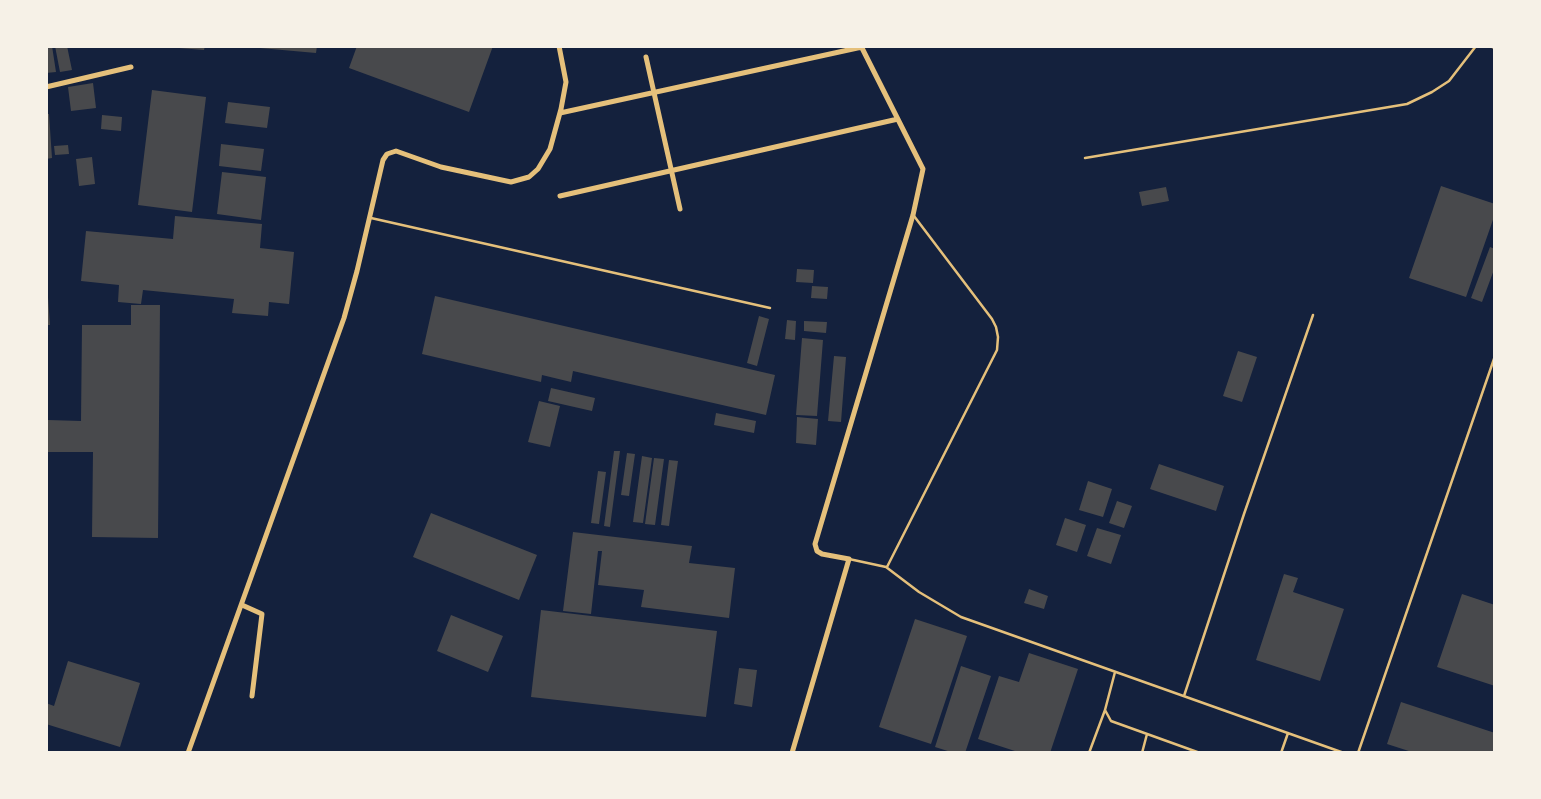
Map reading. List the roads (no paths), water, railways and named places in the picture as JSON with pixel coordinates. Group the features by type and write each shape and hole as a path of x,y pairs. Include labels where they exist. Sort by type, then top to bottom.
{"street":[{"path":"188,753 344,318 383,160 387,154 396,151 441,166 511,182 529,177 538,169 550,149 560,113 566,82 559,46"},
{"path":"560,113 862,47 923,169 913,215 815,544 817,551 822,554 849,560 792,753"},
{"path":"646,58 680,209"},
{"path":"46,87 130,67"},
{"path":"560,196 898,119"},
{"path":"242,605 262,614 252,696"}],"lane":[{"path":"1084,158 1408,104 1449,81 1476,46"},
{"path":"1490,46 1495,48"},
{"path":"886,567 997,350 998,337 992,319 913,215"},
{"path":"370,218 770,308"},
{"path":"1184,696 1313,314"},
{"path":"1358,753 1495,356"},
{"path":"849,560 886,567 919,592 961,617 1344,753"},
{"path":"1089,753 1105,710 1116,672"},
{"path":"1105,710 1111,721 1200,753"},
{"path":"1281,753 1288,733"},
{"path":"1142,753 1147,734"}]}
